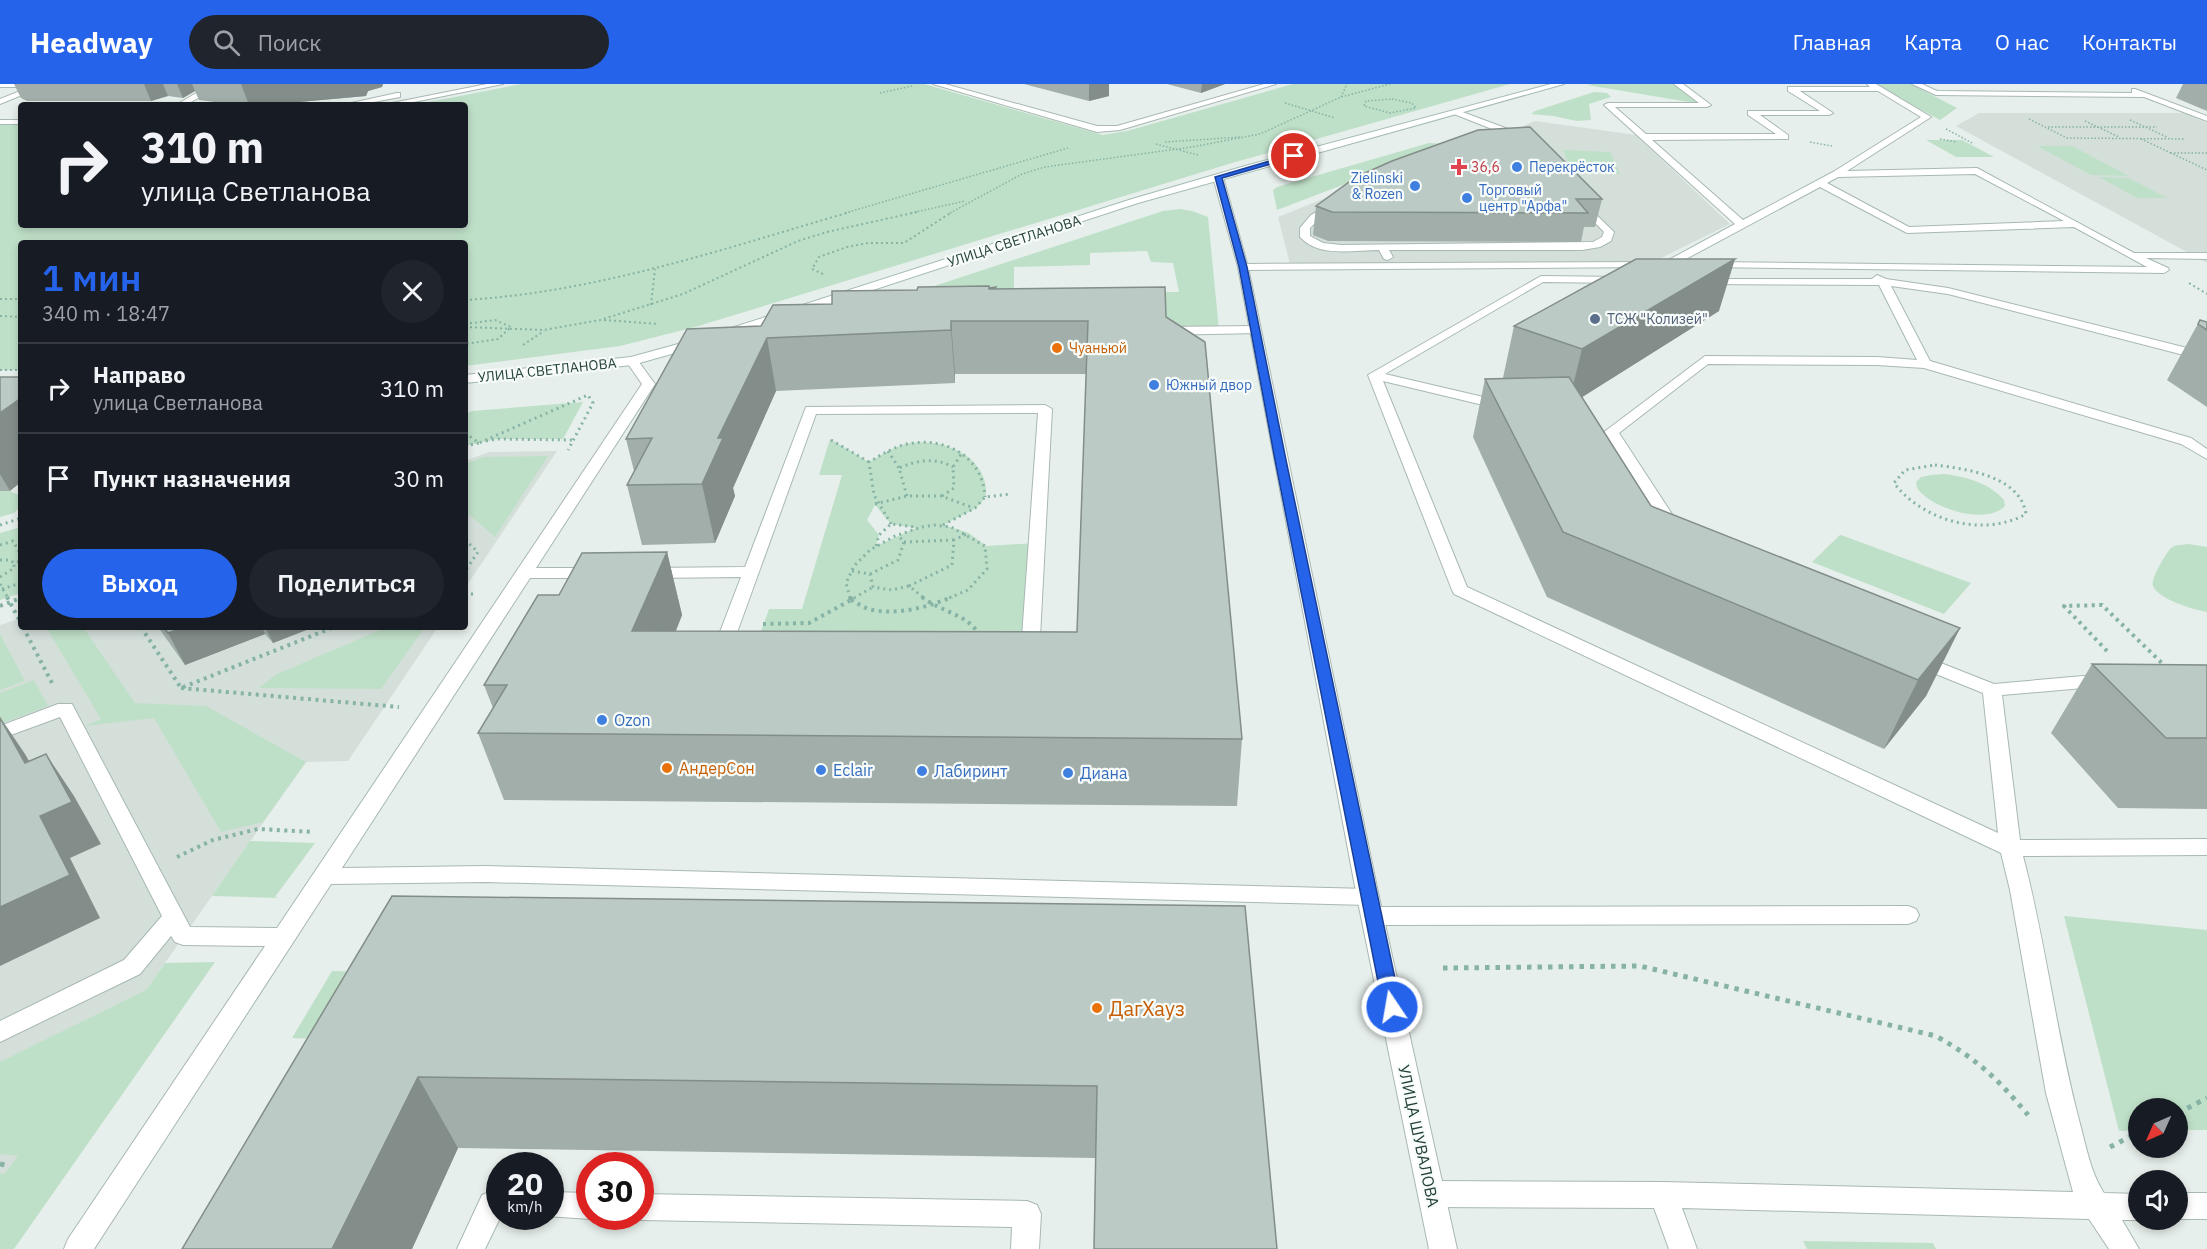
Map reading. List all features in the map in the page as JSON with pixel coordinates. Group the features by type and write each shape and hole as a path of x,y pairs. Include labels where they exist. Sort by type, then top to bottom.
{"street":[{"path":"0,85 44,84"},
{"path":"0,102 44,84"},
{"path":"402,102 498,84"},
{"path":"937,84 1097,129 1117,128 1272,84"},
{"name":"УЛИЦА СВЕТЛАНОВА","path":"468,379 632,361 714,338 1135,201 1560,84"},
{"path":"1678,84 1707,105 1608,105 1742,225"},
{"path":"1667,265 1836,174 1927,117 1871,84"},
{"path":"1916,84 1936,93 2144,94"},
{"path":"2116,84 2207,119"},
{"path":"1645,137 1785,137 1751,113 1829,113 1791,89 1880,89"},
{"path":"362,102 395,96 411,90"},
{"path":"186,102 201,94"},
{"path":"0,107 10,107"},
{"path":"1457,112 1505,131 1528,147 1508,147"},
{"path":"0,122 18,122"},
{"path":"1243,267 1695,265 2164,270 2130,255 1977,171 1836,174"},
{"name":"УЛИЦА ШУВАЛОВА","path":"1218,177 1243,267 1370,907 1443,1249"},
{"path":"1820,183 1907,230 2076,224"},
{"path":"1348,199 1315,217 1305,228 1305,237 1310,242 1319,245 1382,247 1582,247 1607,239 1609,232 1577,198"},
{"path":"1382,247 1393,266"},
{"path":"2130,255 2207,256"},
{"path":"1859,266 1883,282 1925,364"},
{"path":"1374,375 1541,279 1636,280"},
{"path":"1695,281 1883,282 1948,291 2207,357"},
{"path":"1155,331 1255,330"},
{"path":"1684,546 1605,431 1705,360 1877,361 1925,364 2186,441 2207,455"},
{"path":"78,1249 649,384 632,361"},
{"path":"1374,375 1521,410"},
{"path":"1374,375 1460,590 2010,848 2207,847"},
{"path":"1045,409 1041,482 1030,656 719,658 811,410 1045,409"},
{"path":"632,573 751,572"},
{"path":"524,573 608,573"},
{"path":"1906,655 1992,690 2133,678"},
{"path":"1992,690 2010,848 2021,890 2059,1092 2083,1185 2125,1249"},
{"path":"0,733 65,708 183,936 284,937"},
{"path":"325,876 486,874 1370,907 1908,915"},
{"path":"0,1032 132,967 174,917"},
{"path":"1432,1194 1663,1195 2128,1207"},
{"path":"1663,1195 1683,1249"},
{"path":"2188,1206 2207,1206"},
{"path":"654,1207 1027,1214 1025,1249"},
{"path":"471,1249 486,1217"}],"path":[{"path":"1341,97 1347,84"},
{"path":"904,243 969,201 1022,174 1045,167 1176,150 1260,134 1341,97 1390,84"},
{"path":"880,93 911,86"},
{"path":"1242,93 1312,110 1338,119"},
{"path":"2028,119 2067,138 2188,139"},
{"path":"2081,119 2122,139"},
{"path":"2127,119 2170,139"},
{"path":"2045,127 2165,128"},
{"path":"468,300 526,296 558,291 656,269 1109,136 1117,128"},
{"path":"1198,155 1155,142 1260,134"},
{"path":"2140,139 2207,170"},
{"path":"2171,153 2207,153"},
{"path":"468,326 544,330 600,320 651,305 721,278 798,241 827,232 969,201"},
{"path":"825,274 812,269 813,264 832,252 868,243 904,243 910,246"},
{"path":"651,305 656,269"},
{"path":"0,299 18,299"},
{"path":"0,316 18,316"},
{"path":"468,325 495,320 509,324 510,330 506,335 488,342 468,344"},
{"path":"600,320 660,324"},
{"path":"0,370 18,370"},
{"path":"479,443 588,395"},
{"path":"805,424 869,462"},
{"path":"468,435 479,443"},
{"path":"468,445 497,439 612,441"},
{"path":"869,462 888,451 911,443 941,444 962,453 981,469 986,486 985,497 975,508 943,525 918,528 898,535 876,547 855,565 846,583 851,600 870,610 898,611 932,605 968,590 987,569 986,546 969,533 943,525"},
{"path":"888,451 898,468 907,496"},
{"path":"941,496 954,488 953,467 962,453"},
{"path":"898,468 912,462 941,459 953,467"},
{"path":"869,462 875,504 891,524 918,528"},
{"path":"1935,465 1975,472 2010,488 2021,497 2027,506 2026,514 2018,521 2004,525 1965,523 1924,510 1899,492 1894,483 1897,475 1905,469 1935,465"},
{"path":"985,497 1013,494 1041,482"},
{"path":"875,504 907,496 941,496 975,508"},
{"path":"0,525 18,519"},
{"path":"876,547 879,535 891,524"},
{"path":"904,542 954,540 969,533"},
{"path":"898,535 904,542"},
{"path":"731,626 809,622 873,587 892,590 909,586 952,565 954,540"},
{"path":"0,545 13,541 18,550"},
{"path":"852,571 870,574 898,560 904,542"},
{"path":"468,543 478,552 468,567"},
{"path":"0,560 18,562"},
{"path":"0,578 14,568 14,563"},
{"path":"870,574 873,587"},
{"path":"0,584 1,590 18,618"},
{"path":"1,590 18,584"},
{"path":"909,586 932,605 971,623 992,656"},
{"path":"0,606 18,599"},
{"path":"2133,678 2064,606 2102,605 2170,671"},
{"path":"25,630 65,708"},
{"path":"143,630 181,688"},
{"path":"181,688 326,630"},
{"path":"181,688 385,706"},
{"path":"148,869 213,840 258,829 353,834"},
{"path":"1443,968 1640,966 1936,1036 1969,1055 1996,1079 2034,1122"},
{"path":"2188,1108 2207,1098"}],"shaded area":[{"path":"1979,113 2184,113 2207,123 2207,263 1956,126"},
{"path":"1535,121 1636,135 1730,224 1655,261 1290,264 1278,217 1466,142 1496,138"},
{"path":"557,451 468,584 468,460 489,452"},
{"path":"18,619 18,630 436,630 348,761 306,762 0,1198 0,625"}],"green space":[{"path":"521,84 924,84 1103,135 1127,131 1293,84 1510,84 1232,163 695,327 620,346 468,366 468,240 18,240 18,370 0,370 0,125 18,125 18,228 468,228 468,102 428,102"},
{"path":"1678,84 1707,105 1587,85"},
{"path":"1873,84 1911,84 1957,108 1940,120"},
{"path":"1594,92 1607,93 1611,97 1589,104 1591,120 1577,121 1531,114 1535,111"},
{"path":"1926,140 1962,140 1994,157 1956,157"},
{"path":"1429,143 1450,144 1277,210 1273,190 1277,187"},
{"path":"2037,146 2072,146 2129,176 2091,175"},
{"path":"1563,150 1610,152 1620,174 1571,171"},
{"path":"2099,177 2129,178 2167,198 2137,198"},
{"path":"1180,209 1208,217 1219,330 1167,330 1161,292 1179,292 1173,263 1151,262 1147,251 1090,253 1090,265 1014,267 1014,290 794,332 1163,211"},
{"path":"583,402 563,439 497,439 468,445 468,413"},
{"path":"830,439 869,462 900,446 922,442 944,445 973,461 985,481 985,497 978,506 944,525 969,533 986,546 1037,543 1031,646 752,657 769,609 802,609 842,475 819,475","holes":["875,505 891,524 916,528 876,546 879,535 867,520"]},
{"path":"548,456 495,537 468,514 468,463 484,457"},
{"path":"1944,474 1984,485 2004,500 2005,506 1996,512 1985,514 1959,512 1934,502 1917,488 1916,482 1921,477"},
{"path":"0,491 10,491 18,495 18,509 14,513 0,517"},
{"path":"18,528 18,594 0,600 0,533"},
{"path":"1840,535 1971,583 1944,614 1812,562"},
{"path":"2189,544 2207,547 2207,612 2169,599 2156,591 2153,586 2156,573 2171,548"},
{"path":"48,630 85,630 135,703 206,706 306,762 263,822 221,832 154,718 85,726 101,719"},
{"path":"380,630 423,630 381,689 259,688 277,674"},
{"path":"0,634 25,681 0,690"},
{"path":"34,680 48,706 0,724 0,693"},
{"path":"250,841 315,843 275,897 279,898 212,896"},
{"path":"2064,916 2207,930 2207,1130 2188,1130 2188,1098 2128,1098 2128,1131 2119,1131"},
{"path":"215,962 14,1249 0,1249 0,1173 4,1174 18,1156 0,1154 0,1062 146,990 165,963"},
{"path":"332,971 376,972 336,1040 292,1038"},
{"path":"1803,1241 1933,1243 1936,1249 1807,1249"}],"building":[{"path":"1530,127 1602,199 1576,199 1588,213 1332,212 1316,206 1356,177 1392,161 1478,130"},
{"path":"1636,259 1735,259 1582,349 1514,326"},
{"path":"989,286 989,289 1165,287 1166,317 1205,342 1242,739 478,733 507,685 484,685 538,595 559,595 582,553 667,552 632,631 1077,632 1088,321 951,321 951,330 767,338 718,438 723,438 702,484 627,485 652,438 626,439 687,329 761,326 773,305 832,304 832,291"},
{"path":"2200,320 2207,322 2207,330 2198,324"},
{"path":"0,377 18,377 18,400 0,413"},
{"path":"1569,377 1651,506 1960,628 1918,680 1563,532 1485,379"},
{"path":"2092,664 2207,665 2207,738 2166,738"},
{"path":"0,718 25,763 46,754 72,802 40,816 70,875 0,907"},
{"path":"392,896 1245,906 1277,1249 1094,1249 1097,1086 418,1077 332,1249 182,1249"}],"place":[{"name":"36,6","path":"1459,167"},
{"name":"Перекрёсток","path":"1517,167"},
{"name":"Zielinski & Rozen","path":"1415,186"},
{"name":"Торговый центр \"Арфа\"","path":"1467,198"},
{"name":"ТСЖ \"Колизей\"","path":"1595,319"},
{"name":"Чуаньюй","path":"1057,348"},
{"name":"Южный двор","path":"1154,385"},
{"name":"Ozon","path":"602,720"},
{"name":"АндерСон","path":"667,768"},
{"name":"Eclair","path":"821,770"},
{"name":"Лабиринт","path":"922,771"},
{"name":"Диана","path":"1068,773"},
{"name":"ДагХауз","path":"1097,1008"}],"route":[{"path":"1294,156 1218,177 1243,267 1280,460 1392,1007"}]}
